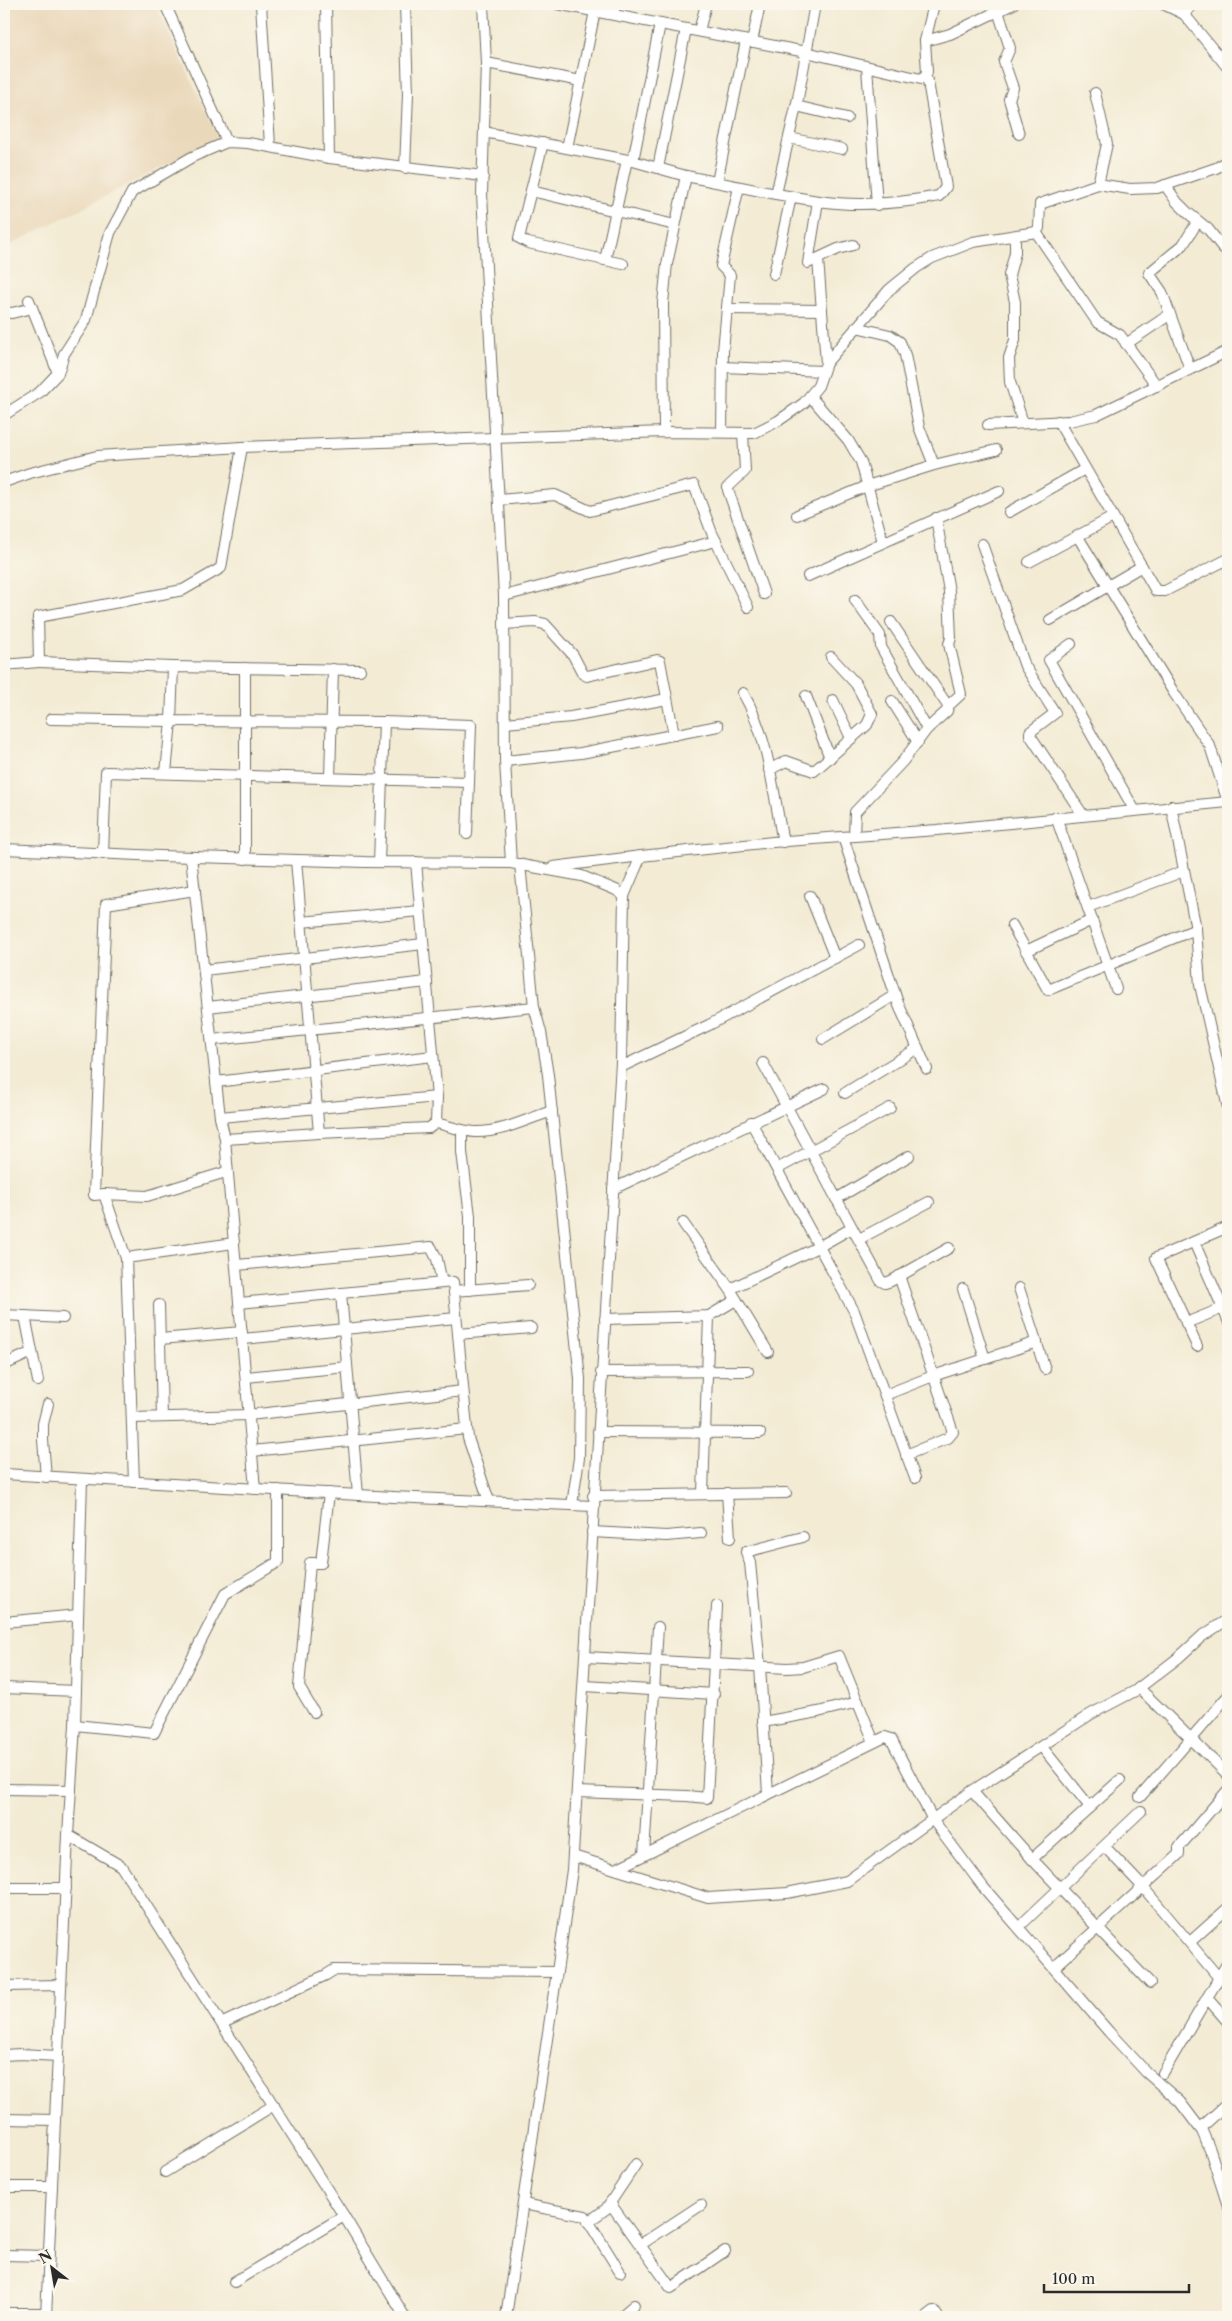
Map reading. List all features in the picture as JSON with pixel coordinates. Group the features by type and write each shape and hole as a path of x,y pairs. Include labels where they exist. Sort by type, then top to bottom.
{"street":[{"path":"165,4 228,142"},
{"path":"260,4 270,145"},
{"path":"326,4 329,158"},
{"path":"405,4 408,94 405,168"},
{"path":"483,4 486,63 483,176 504,596 505,760 515,863 534,1007 545,1051 563,1202 580,1379 579,1458 572,1505"},
{"path":"557,4 595,11 614,9 660,24 806,52 921,78 925,76"},
{"path":"699,31 706,4"},
{"path":"717,182 749,41 760,4"},
{"path":"776,194 796,106 815,4"},
{"path":"484,132 630,161 686,176 791,197 846,205 894,204 939,196 946,186 928,82 925,76 925,41 934,4"},
{"path":"925,41 950,34 1013,4"},
{"path":"1163,4 1184,14 1228,68"},
{"path":"1184,14 1193,4"},
{"path":"567,148 595,11"},
{"path":"998,11 1010,48 1004,62 1013,88 1009,99 1019,134"},
{"path":"605,260 630,161 660,24"},
{"path":"658,168 686,28"},
{"path":"486,63 581,81"},
{"path":"867,66 877,204"},
{"path":"1094,93 1107,144 1098,184"},
{"path":"796,106 847,118"},
{"path":"789,138 842,150"},
{"path":"4,415 40,392 58,373 64,354 86,320 110,233 132,192 192,157 228,142 270,145 329,158 483,176"},
{"path":"543,143 520,233 522,241 623,264"},
{"path":"824,367 889,290 916,268 932,258 973,242 1015,237 1036,232 1039,228 1040,204 1098,184 1130,189 1157,188 1216,168 1228,161"},
{"path":"664,432 663,303 666,264 686,176"},
{"path":"1165,185 1177,202 1208,228 1223,248"},
{"path":"722,432 723,367 730,275 721,266 738,186"},
{"path":"531,191 675,224"},
{"path":"774,274 791,197"},
{"path":"818,201 808,263 838,249 853,245"},
{"path":"1190,369 1162,292 1149,273 1183,245 1198,221"},
{"path":"1036,232 1096,322 1116,332 1157,386"},
{"path":"1015,237 1016,253 1009,275 1015,302 1015,340 1010,358 1010,382 1023,423"},
{"path":"4,482 30,473 97,456 242,447 664,432 754,433 778,421 804,403 818,386 824,367 818,259"},
{"path":"4,312 12,313 31,304 58,373"},
{"path":"727,310 822,310"},
{"path":"1126,344 1170,315"},
{"path":"856,327 890,334 900,342 905,355 919,427 934,465"},
{"path":"988,425 1058,421 1096,415 1228,351"},
{"path":"723,367 824,367"},
{"path":"810,396 848,440 861,462 866,486 883,542"},
{"path":"1058,421 1156,591 1159,592 1228,559"},
{"path":"743,433 745,471 728,487 728,490 764,594"},
{"path":"39,662 38,618 183,590 221,568 242,447"},
{"path":"797,516 866,486 934,465 996,450"},
{"path":"1009,512 1086,469"},
{"path":"499,500 555,495 590,511 694,485 716,541 748,607"},
{"path":"808,576 999,491"},
{"path":"1029,562 1113,517"},
{"path":"854,836 855,812 903,761 928,729 947,712 948,706 961,694 949,644 951,638 949,591 936,518"},
{"path":"545,868 641,856 783,842 937,830 1134,809 1228,802 1210,746 1107,587 1078,537"},
{"path":"504,596 716,541"},
{"path":"982,544 1024,666 1055,713 1030,732 1030,735 1083,815"},
{"path":"1050,620 1142,566"},
{"path":"855,600 880,635 881,647 928,729"},
{"path":"504,624 535,622 545,624 573,655 583,674 587,676 657,660 661,664 674,735"},
{"path":"891,622 948,706"},
{"path":"1071,644 1049,660 1134,809"},
{"path":"769,770 786,761 814,771 867,725 872,714 856,684 831,657"},
{"path":"4,665 39,662 172,667 360,670"},
{"path":"166,773 171,721 172,667"},
{"path":"245,668 245,859"},
{"path":"330,778 333,670"},
{"path":"743,693 751,706 760,730 783,842"},
{"path":"806,696 830,758"},
{"path":"505,723 571,717 667,699"},
{"path":"833,700 851,738"},
{"path":"892,701 918,742"},
{"path":"51,719 384,722 470,726 467,834"},
{"path":"379,862 384,722"},
{"path":"505,760 580,753 718,726"},
{"path":"102,854 106,772 469,782"},
{"path":"1171,806 1196,929 1200,985 1228,1108"},
{"path":"1056,817 1116,989"},
{"path":"843,837 896,995 927,1069"},
{"path":"4,849 245,859 515,863 582,876 616,890 624,896"},
{"path":"506,2317 573,1856 586,1657 593,1501 621,1067 624,896 641,856"},
{"path":"192,857 220,1117 225,1139 226,1172 237,1265 255,1489"},
{"path":"296,860 319,1133"},
{"path":"416,862 437,1097 436,1123"},
{"path":"1088,907 1184,871"},
{"path":"195,890 106,904 94,1195 147,1196 226,1172"},
{"path":"810,896 835,958"},
{"path":"302,922 420,911"},
{"path":"1026,952 1092,920"},
{"path":"1012,925 1048,990 1107,964 1196,929"},
{"path":"204,970 423,944"},
{"path":"621,1067 715,1022 859,945"},
{"path":"208,1007 426,982"},
{"path":"823,1039 896,995"},
{"path":"212,1040 534,1007"},
{"path":"845,1093 918,1048"},
{"path":"216,1082 433,1056"},
{"path":"763,1063 881,1281 885,1283 949,1248"},
{"path":"613,1190 751,1122 824,1089"},
{"path":"220,1117 437,1097"},
{"path":"777,1169 890,1108"},
{"path":"436,1123 473,1132 496,1130 552,1111"},
{"path":"751,1122 854,1311 915,1478"},
{"path":"225,1139 429,1128 436,1123"},
{"path":"462,1130 462,1152 470,1216 470,1290"},
{"path":"836,1199 909,1156"},
{"path":"104,1194 126,1258 134,1482"},
{"path":"859,1239 929,1202"},
{"path":"683,1223 730,1289 768,1352"},
{"path":"1197,1346 1156,1258 1228,1227"},
{"path":"730,1289 820,1246 852,1228"},
{"path":"1194,1242 1228,1320"},
{"path":"126,1258 234,1243"},
{"path":"237,1265 423,1246 431,1247 437,1259 442,1284"},
{"path":"899,1276 953,1432 948,1438 906,1455"},
{"path":"240,1303 453,1282 468,1438 489,1500"},
{"path":"454,1291 528,1285"},
{"path":"1019,1288 1046,1369"},
{"path":"963,1289 985,1359"},
{"path":"341,1293 358,1495"},
{"path":"605,1319 709,1316 736,1300"},
{"path":"159,1304 162,1417"},
{"path":"1186,1323 1223,1308"},
{"path":"4,1315 64,1318"},
{"path":"25,1316 38,1381"},
{"path":"703,1493 709,1316"},
{"path":"160,1339 344,1329 456,1318"},
{"path":"458,1334 531,1328"},
{"path":"885,1396 934,1376 1037,1342"},
{"path":"4,1364 32,1352"},
{"path":"246,1377 347,1367"},
{"path":"601,1372 748,1371"},
{"path":"132,1418 249,1415 463,1390"},
{"path":"46,1477 43,1440 48,1404"},
{"path":"252,1451 467,1429"},
{"path":"598,1432 760,1433"},
{"path":"4,1474 358,1495 572,1505 593,1501 703,1493 786,1493"},
{"path":"4,2313 46,2315 68,1835 75,1725 82,1479"},
{"path":"75,1725 154,1733 225,1594 278,1562 278,1490"},
{"path":"314,1712 299,1687 310,1563 321,1563 329,1493"},
{"path":"727,1493 730,1538"},
{"path":"592,1532 666,1536 701,1533"},
{"path":"768,1794 760,1666 750,1564 746,1552 803,1537"},
{"path":"577,1792 707,1798 714,1694 717,1606"},
{"path":"4,1622 78,1615"},
{"path":"573,1856 708,1898 787,1893 847,1881 972,1791 1090,1714 1139,1688 1178,1658 1201,1637 1228,1619"},
{"path":"644,1855 658,1627"},
{"path":"586,1657 803,1667 839,1656 874,1742"},
{"path":"584,1686 714,1694"},
{"path":"4,1688 76,1691"},
{"path":"1139,1688 1228,1775"},
{"path":"1140,1797 1228,1696"},
{"path":"763,1722 818,1712 858,1702"},
{"path":"616,1869 874,1742 885,1737 891,1739 933,1820 999,1907 1146,2072 1180,2102 1205,2137 1228,2206"},
{"path":"1042,1747 1090,1807"},
{"path":"1032,1859 1120,1780"},
{"path":"4,1789 71,1790"},
{"path":"1058,1964 1179,1854 1179,1847 1228,1790"},
{"path":"972,1791 1032,1859 1150,1983"},
{"path":"1024,1922 1141,1810"},
{"path":"68,1835 122,1866 223,2023 405,2317"},
{"path":"1105,1846 1142,1886 1219,1978"},
{"path":"4,1888 66,1888"},
{"path":"1190,1942 1228,1908"},
{"path":"1163,2073 1228,1962"},
{"path":"223,2023 326,1976 334,1970 557,1972"},
{"path":"4,1986 61,1985"},
{"path":"1207,1998 1228,2022"},
{"path":"4,2055 58,2056"},
{"path":"1205,2124 1228,2103"},
{"path":"165,2172 274,2105"},
{"path":"4,2118 55,2120"},
{"path":"588,2222 606,2210 636,2164"},
{"path":"4,2187 52,2187"},
{"path":"610,2203 673,2289 725,2251"},
{"path":"523,2204 585,2216 620,2272"},
{"path":"640,2245 701,2205"},
{"path":"234,2282 344,2216"},
{"path":"4,2254 48,2256"},
{"path":"620,2317 634,2305"},
{"path":"926,2317 934,2311 938,2317"}],"shaded area":[{"path":"4,4 155,4 219,138 4,248"}]}
